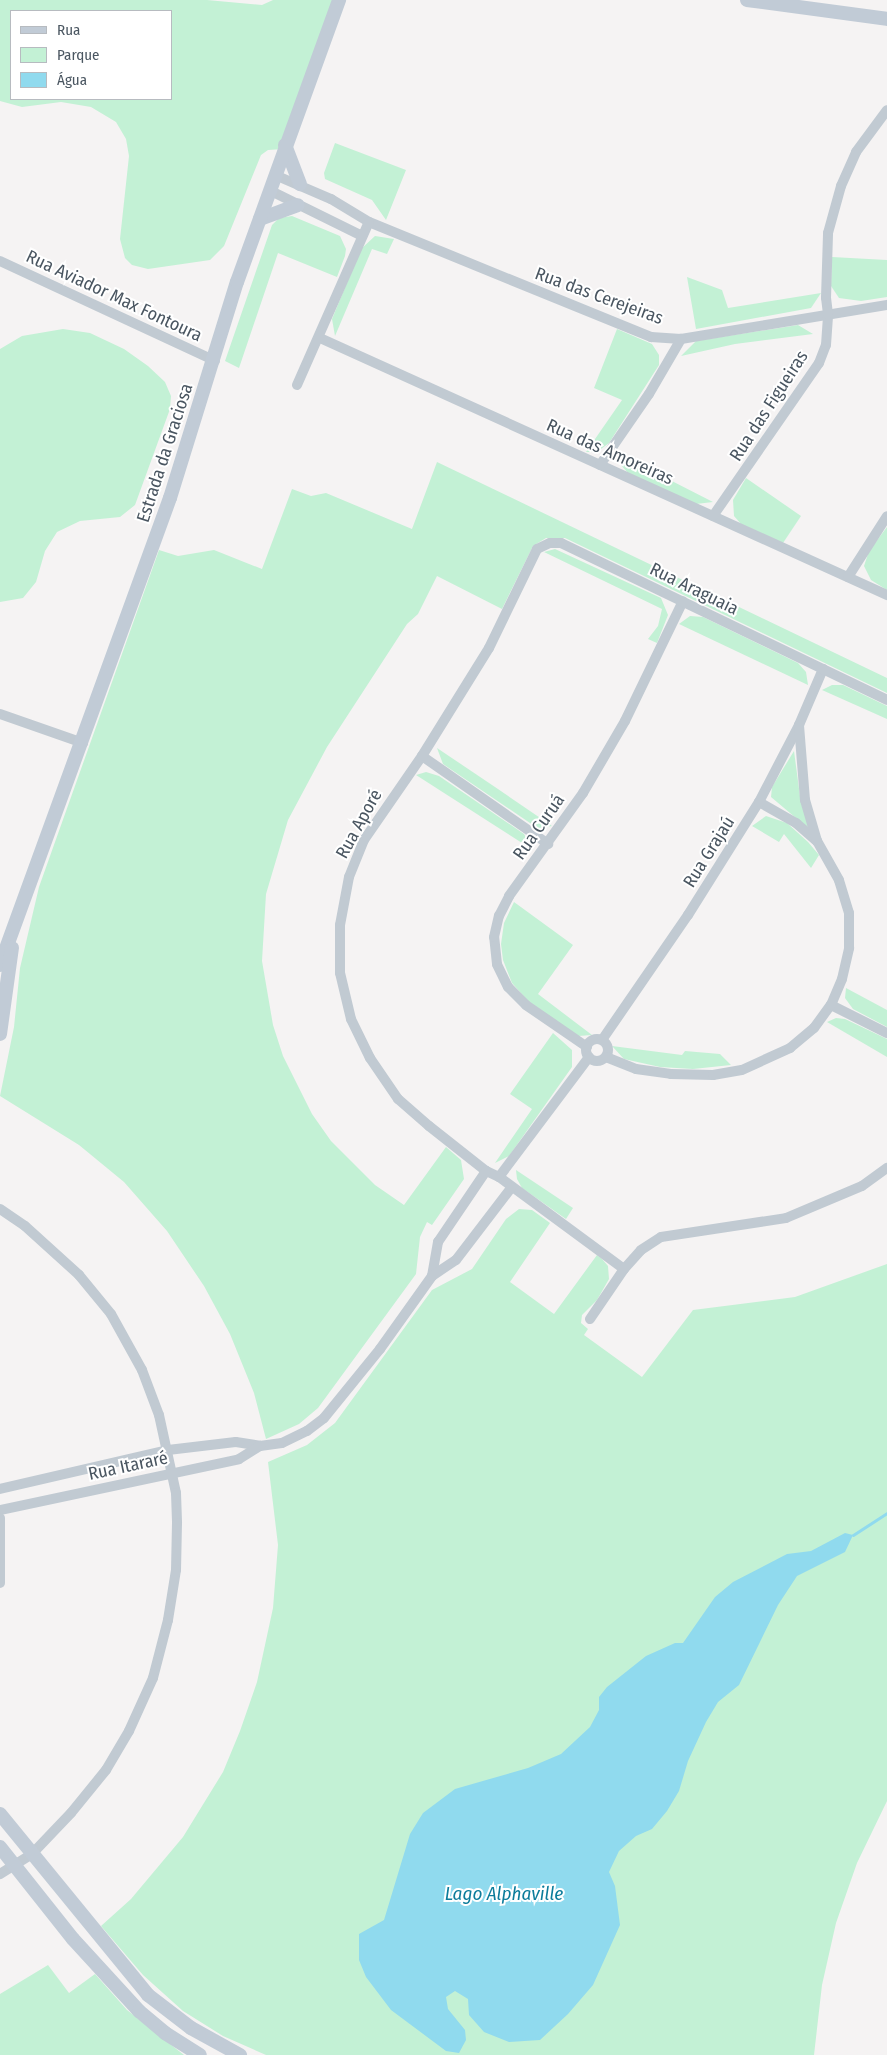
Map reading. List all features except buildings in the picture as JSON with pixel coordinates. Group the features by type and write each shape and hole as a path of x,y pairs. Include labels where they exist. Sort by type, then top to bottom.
{"main road":[{"name":"Estrada da Graciosa","path":"0,965 83,743 170,498 215,361 237,282 339,0"},
{"path":"746,0 887,19"},
{"path":"285,145 300,184"},
{"path":"260,219 298,205"},
{"name":"Estrada da Graciosa","path":"0,1034 6,948"},
{"path":"0,1814 148,1995 191,2028 240,2055"},
{"path":"0,1847 73,1939 139,2010 165,2033 200,2055"}],"street":[{"name":"Rua das Figueiras","path":"713,516 819,363 826,344 828,233 841,186 856,152 887,110"},
{"name":"Rua das Cerejeiras","path":"275,175 300,184 369,222 651,336 681,339 887,305"},
{"path":"269,190 362,236"},
{"path":"298,385 369,222"},
{"name":"Rua Aviador Max Fontoura","path":"0,261 215,361"},
{"name":"Rua das Amoreiras","path":"320,338 887,595"},
{"path":"600,465 648,394 681,339"},
{"path":"848,578 887,516"},
{"name":"Rua Araguaia","path":"550,543 561,542 887,700"},
{"name":"Rua Aporé","path":"550,543 537,549 489,648 422,756 364,840 349,877 340,925 340,973 351,1019 370,1058 398,1099 486,1171 499,1177 511,1188 624,1269"},
{"name":"Rua Curuá","path":"588,1052 526,1005 508,987 497,964 494,937 499,916 509,896 548,844 625,722 683,602"},
{"name":"Rua Grajaú","path":"602,1040 688,915 759,802 799,725 823,669"},
{"path":"0,714 83,743"},
{"path":"588,1052 598,1061 606,1057 636,1069 671,1074 713,1075 742,1070 790,1048 814,1028 830,1006 842,979 849,948 849,913 839,880 817,841 805,800 799,725"},
{"path":"422,756 548,844"},
{"path":"759,802 796,823 817,841"},
{"path":"830,1006 887,1033"},
{"path":"499,1177 588,1052 594,1040 602,1040 608,1047 606,1057"},
{"path":"590,1319 624,1269 641,1250 662,1237 786,1218 862,1186 887,1168"},
{"path":"432,1276 438,1242 486,1171"},
{"path":"432,1276 456,1260 511,1188"},
{"path":"0,1209 24,1226 78,1274 111,1314 142,1370 168,1450 176,1508 176,1570 168,1620 153,1678 129,1731 106,1770 72,1813 32,1854 16,1866 0,1874"},
{"name":"Rua Itararé","path":"0,1489 168,1450 236,1442 260,1446 282,1443 307,1431 324,1418 380,1349 432,1276"},
{"name":"Rua Itararé","path":"0,1510 238,1459 260,1446"},
{"path":"0,1518 0,1584"}],"green space":[{"path":"0,0 207,0 262,5 273,0 339,0 283,149 268,150 261,155 224,246 210,260 148,269 132,265 125,258 120,239 129,156 126,139 116,122 91,107 61,102 22,107 0,101"},
{"path":"335,143 406,170 386,220 372,200 325,179 324,173"},
{"path":"292,216 340,236 346,249 345,256 337,277 278,253 239,368 225,361 272,225 279,218"},
{"path":"375,236 394,239 387,254 372,249 335,336 332,319 361,249"},
{"path":"832,257 887,260 887,297 861,301 839,298 831,286"},
{"path":"687,277 722,290 728,308 821,293 811,308 696,329"},
{"path":"798,325 813,334 735,344 681,356 696,341"},
{"path":"63,329 90,333 124,349 148,366 165,382 171,396 170,409 135,505 120,517 80,521 57,532 45,551 36,582 23,598 0,602 0,349 22,336"},
{"path":"617,329 652,344 659,355 659,365 609,443 597,452 586,452 622,400 594,388"},
{"path":"618,452 713,502 696,504 628,473 620,464"},
{"path":"437,462 887,678 887,693 565,538 546,538 533,546 502,609 437,576 418,614 407,624 327,747 288,820 266,894 262,961 273,1025 283,1056 312,1114 331,1141 375,1185 404,1205 446,1147 461,1160 464,1179 432,1225 427,1222 420,1237 416,1274 318,1408 299,1424 266,1439 254,1393 230,1334 204,1286 167,1231 124,1182 79,1145 0,1096 14,1027 20,968 39,887 159,550 178,556 214,550 262,569 292,489 311,496 326,493 412,529"},
{"path":"746,478 801,516 783,543 741,524 734,516 733,500"},
{"path":"887,527 887,590 871,580 864,566 869,551"},
{"path":"555,549 661,598 668,615 657,643 648,639 658,626 662,609 544,552"},
{"path":"690,616 703,617 798,663 806,672 808,685 679,624"},
{"path":"832,685 843,685 887,706 887,719 822,690"},
{"path":"437,748 552,826 538,828 443,764"},
{"path":"794,751 800,796 809,829 771,797 772,787"},
{"path":"426,772 439,776 524,834 533,850 416,775"},
{"path":"766,816 787,823 808,842 819,855 811,868 784,834 779,842 752,826"},
{"path":"514,902 573,945 538,994 592,1035 578,1036 528,1001 512,983 503,960 501,944 504,923"},
{"path":"846,988 887,1010 887,1027 853,1009 845,998"},
{"path":"836,1018 845,1019 887,1039 887,1057 827,1022"},
{"path":"553,1033 572,1050 572,1067 509,1156 495,1163 532,1109 510,1094"},
{"path":"612,1046 682,1055 685,1051 720,1054 731,1065 693,1069 660,1067 624,1059"},
{"path":"516,1170 573,1208 566,1219 522,1188 517,1179"},
{"path":"519,1209 532,1210 550,1223 510,1282 554,1314 597,1255 608,1266 609,1279 597,1300 582,1315 581,1323 588,1329 584,1335 642,1377 693,1310 795,1297 887,1264 887,1801 857,1863 836,1923 822,1985 814,2055 266,2055 223,2036 183,2011 143,1975 101,1926 131,1899 183,1837 223,1772 240,1731 257,1682 273,1608 278,1545 268,1462 307,1445 335,1423 432,1290 472,1269 506,1219"},
{"path":"48,1965 69,1993 95,1974 127,2010 184,2055 0,2055 0,1994"}],"water":[{"name":"Lago Alphaville","path":"845,1533 853,1535 845,1552 797,1576 778,1605 739,1685 718,1702 706,1722 688,1761 679,1791 667,1811 652,1829 636,1836 619,1851 609,1872 615,1886 620,1925 593,1985 568,2014 540,2040 509,2042 484,2032 469,2015 468,1999 455,1991 446,1997 448,2009 465,2030 466,2040 459,2053 446,2051 391,2010 366,1977 359,1960 359,1934 384,1920 410,1834 423,1813 455,1789 528,1768 561,1754 590,1727 599,1710 599,1697 607,1687 646,1656 675,1643 683,1643 715,1597 733,1582 787,1554 811,1551"}],"waterway":[{"path":"853,1535 887,1513"}]}
